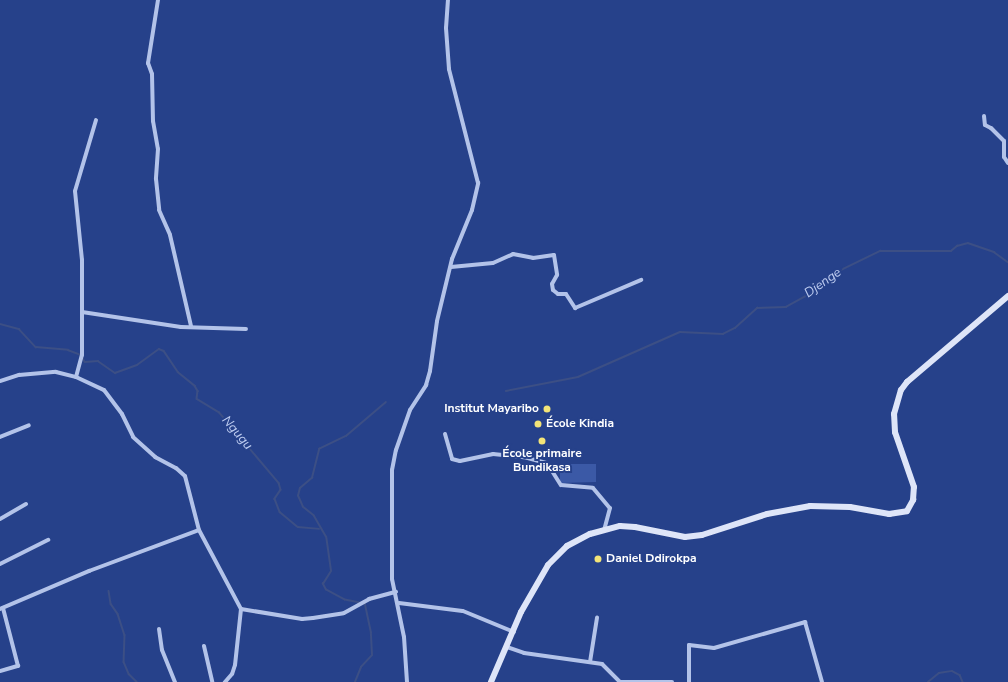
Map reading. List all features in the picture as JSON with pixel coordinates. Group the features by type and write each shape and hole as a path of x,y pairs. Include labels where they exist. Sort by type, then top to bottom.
{"main road":[{"path":"491,682 535,585 548,565 567,546 604,530 635,527 685,537 702,535 767,514 810,506 850,507 889,514 907,510 914,500 914,487 895,432 894,414 901,390 907,382 1008,296"}],"street":[{"path":"158,0 148,62 152,74 152,120 158,149 156,179 159,210 170,235 192,326"},
{"path":"407,682 404,637 399,604 392,579 390,508 396,450 410,410 426,385 430,371 437,321 451,267 472,210 478,183 451,81 446,28 448,0"},
{"path":"984,116 985,125 992,128 1004,141 1004,157 1008,163"},
{"path":"76,377 82,355 82,260 75,191 96,120"},
{"path":"451,267 493,263 513,254 533,258 554,255 556,275 552,284 553,290 558,294 566,294 575,308 641,280"},
{"path":"82,312 192,326 246,329"},
{"path":"0,381 19,375 43,372 76,377 104,390 122,414 133,437 155,457 176,468 185,476 199,530 241,609 234,665 232,674 225,682"},
{"path":"0,437 29,424"},
{"path":"445,434 452,459 460,461 493,454 524,457 547,463 561,485 593,488 610,508 604,530"},
{"path":"0,519 26,504"},
{"path":"0,671 18,666 1,609 89,571 199,530"},
{"path":"0,564 48,540"},
{"path":"241,609 302,619 354,609 369,599 396,592"},
{"path":"399,604 464,611 514,632"},
{"path":"590,662 597,618"},
{"path":"689,682 689,645 714,648 805,622 822,682"},
{"path":"159,629 162,650 175,682"},
{"path":"204,646 212,682"},
{"path":"508,647 524,653 602,664 618,681 672,682"}],"shaded area":[{"path":"560,464 596,464 596,482 560,483"}],"waterway":[{"name":"Djenge","path":"506,391 578,377 680,332 723,334 735,328 757,308 786,307 818,289 831,275 880,251 951,251 957,246 968,243 994,252 1008,262"},
{"name":"Ngugu","path":"0,324 19,329 36,347 68,350 81,355"},
{"name":"Ngugu","path":"83,358 85,362 98,361 115,373 137,365 159,349 164,351 178,372 195,386 198,391 197,399 219,412 279,483 281,490 275,499 280,512 298,527 319,529"},
{"name":"Ngugu","path":"355,682 361,667 372,655 371,633 365,604 345,600 326,590 323,584 331,571 326,537 314,516 303,507 298,496 300,488 312,478 319,449 346,436 386,402"},
{"path":"109,591 111,604 118,614 125,635 124,662 129,674 137,682"},
{"path":"928,682 939,673 952,671 960,675 963,682"}],"place":[{"name":"Institut Mayaribo","path":"547,409"},
{"name":"École Kindia","path":"538,424"},
{"name":"École primaire Bundikasa","path":"542,441"},
{"name":"Daniel Ddirokpa","path":"598,559"}]}
